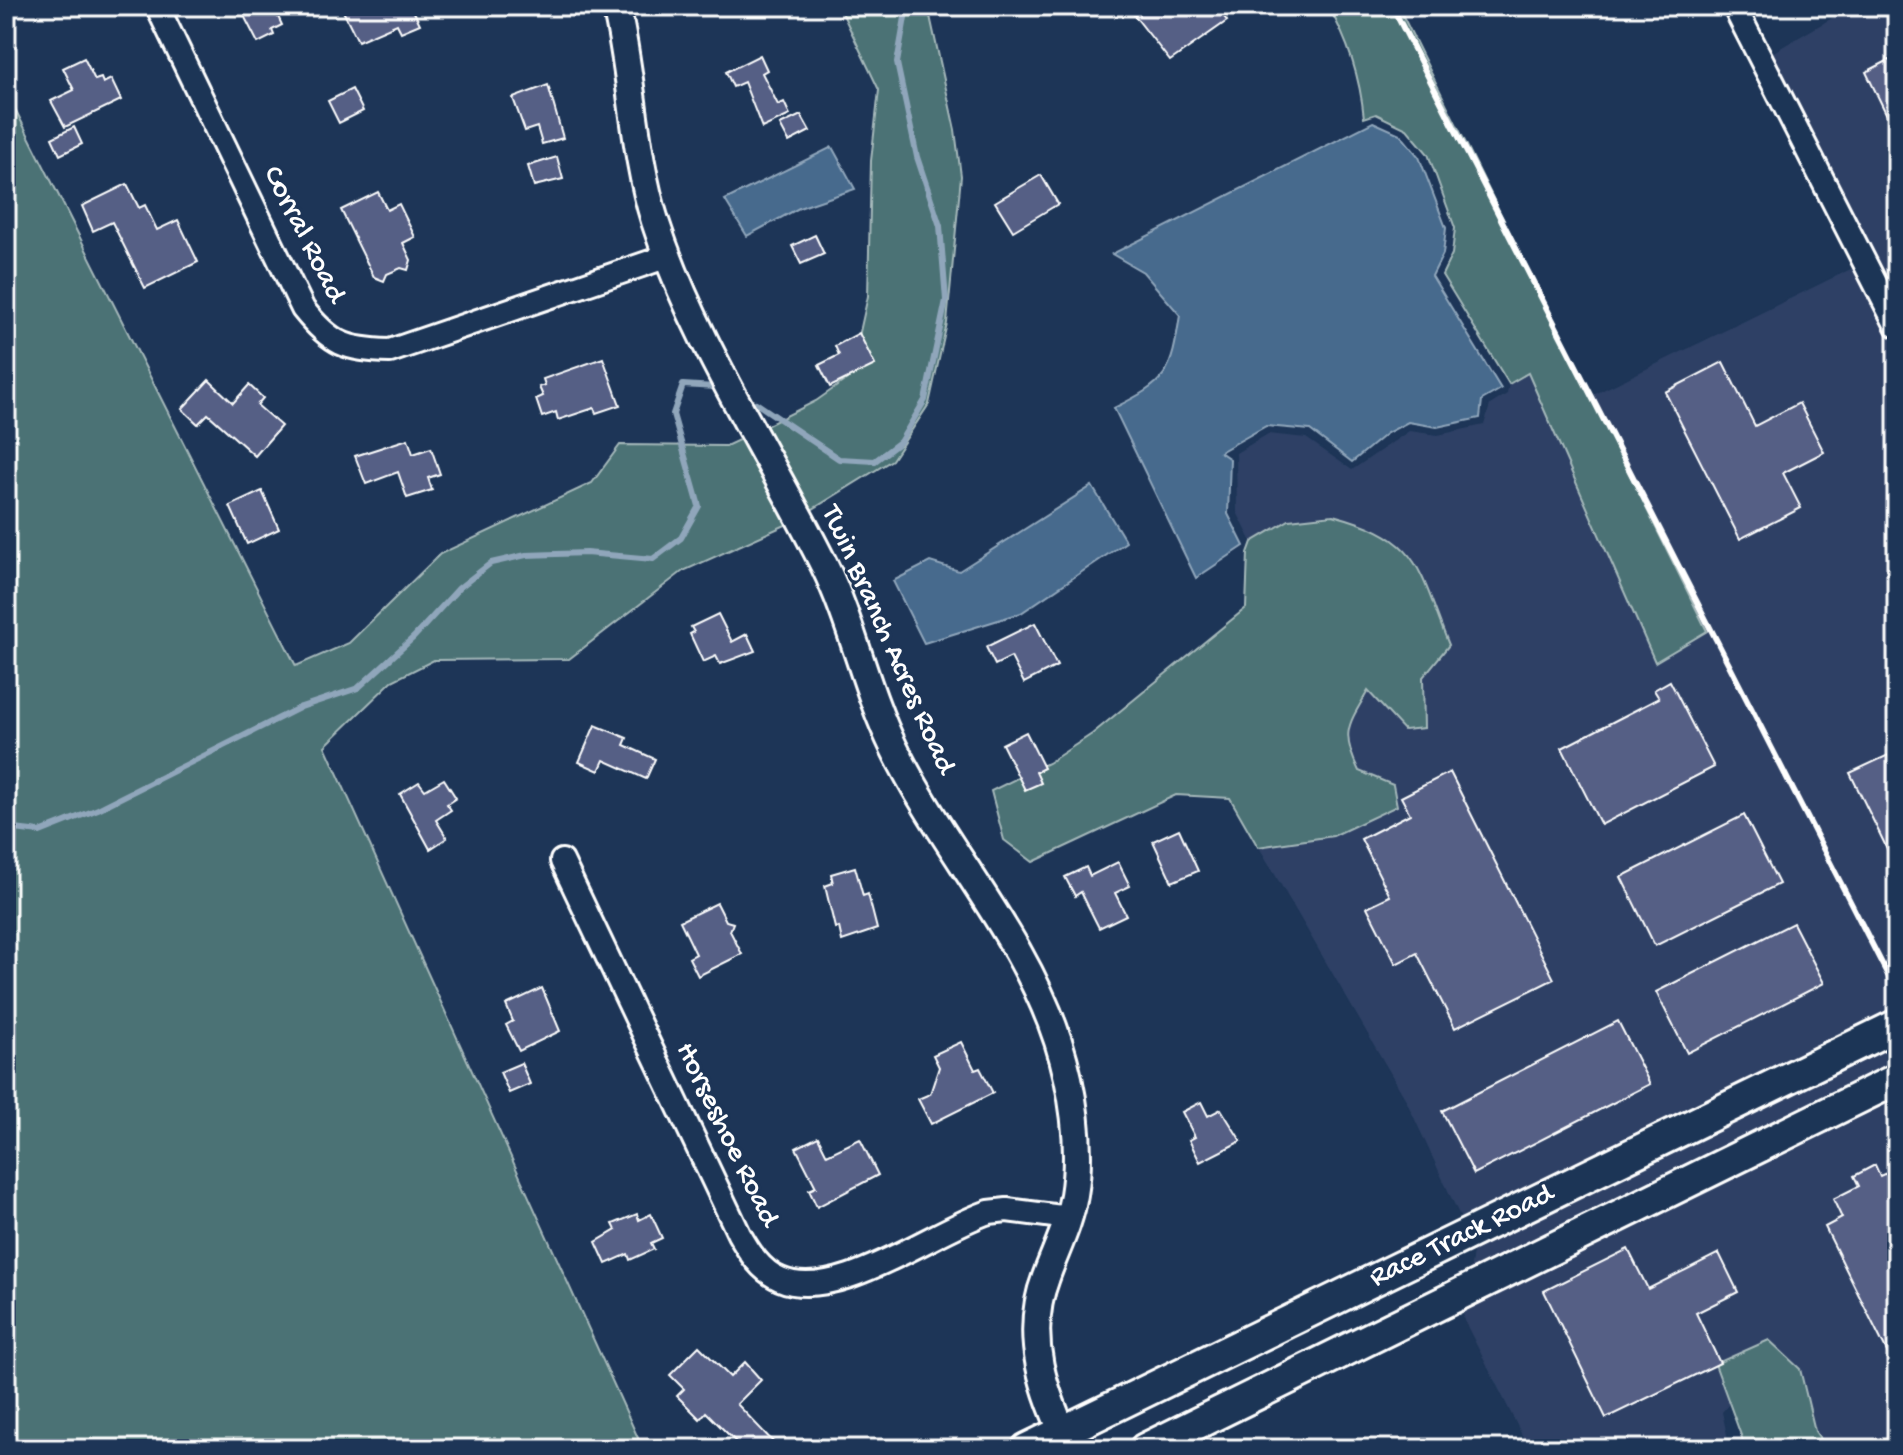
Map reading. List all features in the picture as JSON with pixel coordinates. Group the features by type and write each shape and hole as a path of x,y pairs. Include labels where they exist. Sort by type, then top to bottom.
{"main road":[{"name":"Race Track Road","path":"1027,1449 1067,1440 1897,1025"},
{"name":"Race Track Road","path":"1145,1449 1897,1079"}],"street":[{"name":"Corral Road","path":"157,6 303,309 323,334 353,350 390,351 668,256"},
{"name":"Twin Branch Acres Road","path":"616,6 642,170 668,256 700,326 826,571 895,751 1014,945 1049,1015 1067,1078 1076,1141 1076,1170 1069,1218 1046,1278 1037,1324 1040,1374 1067,1440"},
{"path":"1734,6 1897,326"},
{"name":"Horseshoe Road","path":"562,861 739,1234 751,1254 771,1274 793,1283 827,1283 989,1212 1007,1210 1069,1218"}],"shaded area":[{"path":"1853,6 1897,6 1897,302 1770,54"},
{"path":"1373,122 1400,134 1419,157 1446,228 1443,254 1432,276 1501,389 1482,400 1480,418 1437,427 1408,422 1387,433 1352,462 1310,430 1266,426 1220,452 1230,459 1228,514 1244,546 1196,578 1114,408 1146,391 1164,374 1173,351 1180,315 1143,272 1112,254"},
{"path":"832,147 855,189 799,208 747,236 725,200"},
{"path":"1855,267 1897,349 1897,1014 1464,1225 1405,1098 1259,847 1333,836 1397,806 1393,785 1359,771 1349,752 1346,728 1368,691 1403,730 1424,728 1423,677 1289,520 1252,542 1237,512 1236,453 1268,434 1306,438 1352,470 1409,431 1438,435 1484,425 1490,405 1507,394 1509,384 1528,372 1656,661 1707,631 1591,396"},
{"path":"1092,486 1126,542 1021,613 924,643 893,581 930,562 959,571"},
{"path":"1897,1035 1897,1068 1469,1279 1474,1246"},
{"path":"1897,1098 1897,1449 1827,1449 1815,1431 1800,1369 1715,1364 1729,1404 1722,1412 1730,1449 1529,1449 1463,1318 1464,1308"}],"green space":[{"path":"839,6 934,6 930,16 955,130 961,176 947,323 929,404 892,460 808,512 764,427 816,401 850,377 868,296 871,161 879,90"},
{"path":"1328,6 1398,6 1707,631 1655,662 1528,373 1509,384 1442,275 1452,254 1455,228 1428,154 1407,129 1376,114 1364,118 1352,60"},
{"path":"6,91 296,666 349,643 440,554 592,483 620,445 726,446 745,437 790,523 683,571 569,659 434,660 392,681 325,746 643,1449 6,1449"},
{"path":"1333,515 1384,534 1400,546 1422,576 1449,645 1423,677 1424,728 1404,730 1368,691 1351,721 1348,738 1359,771 1393,785 1397,806 1333,836 1258,847 1230,798 1176,795 1033,862 1004,840 991,791 1048,763 1092,734 1246,608 1248,553 1252,542 1289,520"},
{"path":"1769,1340 1800,1369 1815,1431 1827,1449 1746,1449 1715,1364"}],"building":[{"path":"239,6 273,6 282,25 272,30 274,35 258,43"},
{"path":"353,6 411,6 420,24 401,32 397,24 358,41 343,11"},
{"path":"1127,6 1217,6 1227,21 1170,61"},
{"path":"760,55 767,70 762,73 778,105 784,102 790,115 762,128 744,82 733,87 726,72"},
{"path":"1897,56 1897,136 1866,72"},
{"path":"84,58 95,80 101,78 103,83 111,79 121,100 65,127 51,101 74,90 63,68"},
{"path":"548,85 563,138 542,144 537,127 525,131 513,98"},
{"path":"352,89 363,111 339,123 328,101"},
{"path":"801,115 810,131 789,142 780,125"},
{"path":"74,127 82,144 60,155 52,138"},
{"path":"557,157 563,179 534,186 528,166"},
{"path":"1041,175 1058,204 1013,231 995,202"},
{"path":"127,184 139,208 145,205 157,230 178,220 198,262 145,288 112,222 93,231 82,206"},
{"path":"378,192 387,210 399,204 415,237 403,243 411,260 408,270 401,268 387,274 384,281 374,277 341,210"},
{"path":"815,235 824,254 801,264 792,246"},
{"path":"859,333 875,365 830,387 819,365 839,355 835,346"},
{"path":"603,358 620,405 596,413 594,408 558,420 556,412 542,417 536,399 543,396 539,387 545,385 543,379"},
{"path":"1723,362 1755,426 1799,403 1824,452 1783,473 1801,508 1740,539 1665,392"},
{"path":"209,380 233,403 249,385 263,398 257,405 281,426 255,456 208,414 198,424 182,409"},
{"path":"408,439 413,454 431,448 440,474 428,478 432,490 407,498 398,472 366,484 355,456"},
{"path":"262,491 279,529 247,544 230,506"},
{"path":"718,614 732,642 747,634 755,651 720,664 716,656 703,662 690,634 694,632 691,627"},
{"path":"1035,623 1057,666 1024,683 1011,657 995,665 986,647"},
{"path":"1670,681 1714,767 1601,825 1562,748 1659,698 1654,690"},
{"path":"595,725 627,738 624,745 655,759 646,779 604,760 599,771 579,762"},
{"path":"1026,732 1044,768 1036,772 1041,783 1025,790 1002,744"},
{"path":"1897,751 1897,869 1850,773"},
{"path":"1450,772 1554,979 1455,1028 1417,953 1396,964 1367,907 1390,896 1361,839 1410,814 1401,797"},
{"path":"444,779 456,798 447,804 451,810 436,820 447,838 430,849 400,794 419,782 425,790"},
{"path":"1744,815 1779,884 1655,946 1621,877"},
{"path":"1179,829 1198,871 1172,882 1153,841"},
{"path":"1118,862 1130,886 1115,893 1126,915 1099,928 1081,892 1075,896 1065,877 1086,867 1090,876"},
{"path":"855,867 863,896 868,894 877,929 842,941 839,927 835,928 825,886 833,883 831,874"},
{"path":"717,903 726,921 733,923 730,931 742,954 698,976 689,958 696,954 680,921"},
{"path":"1793,923 1824,983 1687,1053 1656,992"},
{"path":"542,988 560,1031 519,1051 506,1025 513,1021 506,1005"},
{"path":"1618,1021 1650,1084 1474,1174 1442,1111"},
{"path":"961,1042 975,1070 980,1068 993,1093 931,1124 918,1099 930,1094 939,1067 933,1055"},
{"path":"521,1063 530,1084 509,1093 500,1072"},
{"path":"1201,1102 1208,1116 1221,1109 1241,1141 1200,1162 1189,1140 1195,1137 1182,1112"},
{"path":"818,1137 827,1155 860,1139 878,1175 817,1207 809,1190 816,1187 796,1148"},
{"path":"1875,1165 1880,1176 1897,1168 1897,1372 1825,1227 1842,1218 1833,1199 1859,1186 1854,1176"},
{"path":"637,1214 639,1220 651,1214 662,1238 651,1243 654,1249 630,1260 628,1254 606,1264 596,1242 616,1230 613,1224"},
{"path":"1628,1249 1648,1289 1719,1253 1738,1292 1696,1313 1720,1363 1606,1418 1544,1291"},
{"path":"699,1346 730,1377 745,1362 761,1380 737,1404 780,1449 743,1449 706,1412 700,1419 677,1396 684,1389 670,1375"}],"waterway":[{"path":"756,403 839,459 875,461 900,442 925,400 946,300 940,226 917,157 897,63 907,6"},
{"path":"6,828 40,832 98,809 301,707 358,688 414,637 459,588 491,563 526,555 586,553 653,559 681,538 699,506 673,414 683,385 715,387"}],"railway":[{"path":"1392,6 1897,993"}]}
